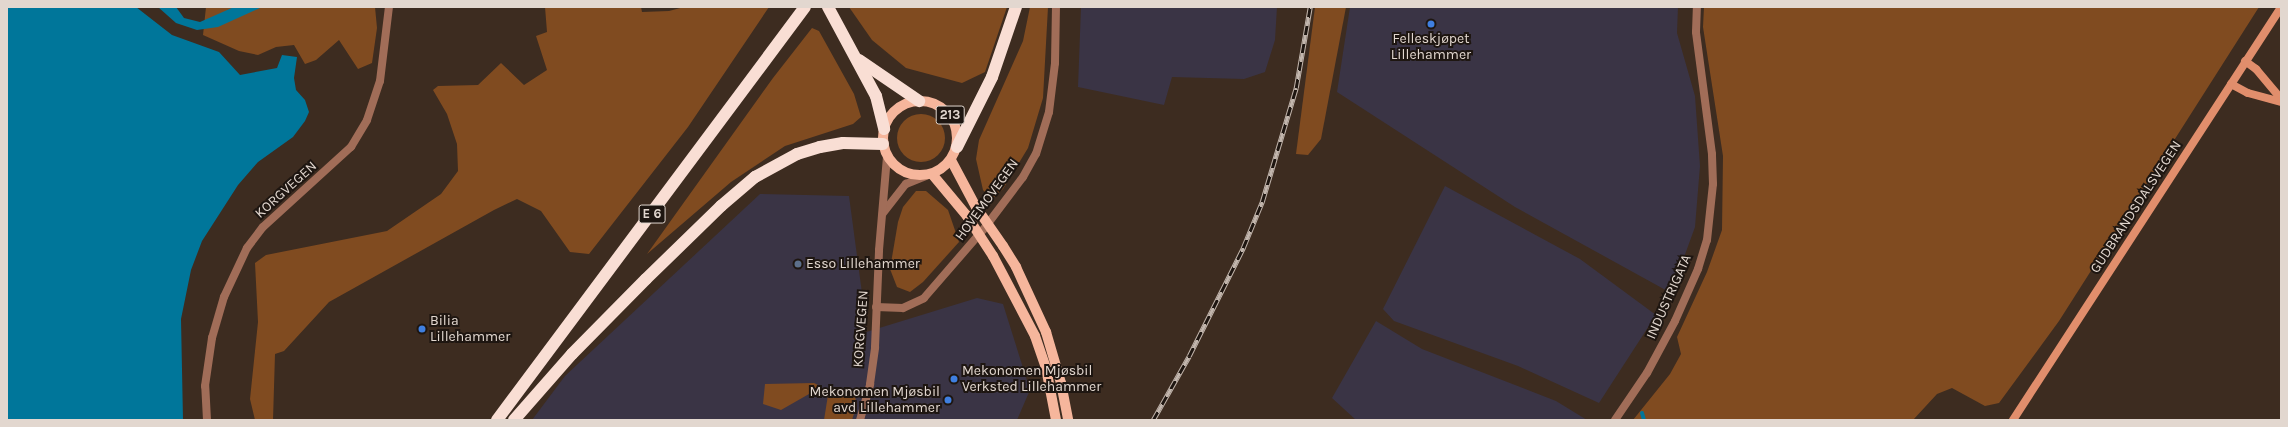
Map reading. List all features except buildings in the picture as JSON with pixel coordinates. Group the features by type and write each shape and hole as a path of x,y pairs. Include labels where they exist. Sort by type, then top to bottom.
{"highway":[{"name":"E 6","path":"497,420 805,7"},
{"path":"828,7 840,31 857,58 881,110 884,129"},
{"path":"957,147 992,77 1016,7"},
{"path":"857,58 919,101"},
{"path":"514,420 572,354 646,279 721,206 755,177 797,154 820,147 843,143 883,144"}],"main road":[{"name":"GUDBRANDSDALSVEGEN","path":"2013,420 2281,8"},
{"path":"2246,61 2256,69 2281,101"},
{"path":"2231,84 2248,93 2281,101"},
{"name":"213","path":"887,157 883,144 884,129 890,117 900,107 919,101 941,107 952,118 957,132 957,147 951,160 929,175"},
{"path":"887,157 904,172 929,175 967,216 993,256 1035,336 1046,368 1056,420"},
{"path":"951,160 976,207 1003,246 1019,274 1046,332 1058,371 1068,420"}],"street":[{"name":"KORGVEGEN","path":"207,420 205,386 212,338 230,283 247,248 263,227 351,147 367,120 380,82 389,7"},
{"name":"HOVEMOVEGEN","path":"876,307 903,308 924,298 978,236 1023,177 1036,154 1049,112 1055,62 1056,7"},
{"name":"INDUSTRIGATA","path":"1615,420 1647,373 1675,321 1698,270 1707,240 1712,209 1712,161 1697,40 1697,7"},
{"name":"KORGVEGEN","path":"860,420 871,377 887,157"},
{"path":"883,214 906,184 929,175"}],"shaded area":[{"path":"206,7 375,7 377,28 372,63 358,69 339,40 316,60 305,64 294,45 276,47 258,55 239,51 203,35"},
{"path":"545,7 641,7 642,12 669,11 684,7 769,7 688,127 589,254 570,252 541,211 517,199 494,210 329,302 284,351 275,354 273,420 255,420 250,399 258,322 255,263 266,255 387,231 441,194 458,171 457,144 447,114 433,90 438,86 478,85 501,63 524,85 547,70 536,36 547,32"},
{"path":"849,7 1007,7 985,72 962,83 906,68 872,40"},
{"path":"1030,7 1048,7 1043,98 1028,148 1003,189 992,199 983,190 976,159 979,140 1023,41"},
{"path":"1081,7 1277,7 1275,40 1265,72 1244,79 1172,77 1164,105 1078,87"},
{"path":"1315,7 1346,7 1321,139 1308,155 1296,154"},
{"path":"1350,7 1678,7 1677,33 1695,96 1700,166 1695,227 1671,293 1515,207 1337,92"},
{"path":"1704,7 2259,7 2059,321 1999,403 1985,406 1952,388 1937,394 1913,420 1633,420 1670,374 1681,354 1677,337 1707,272 1722,230 1723,156 1703,27"},
{"path":"812,28 819,31 854,94 861,117 853,124 785,146 731,182 647,254 773,78"},
{"path":"916,114 926,114 935,118 941,124 944,129 944,147 935,158 926,162 916,162 907,158 901,152 897,143 897,133 901,124 907,118"},
{"path":"1445,186 1580,259 1656,315 1599,403 1518,366 1394,321 1383,309"},
{"path":"916,191 926,191 948,210 959,242 923,282 910,292 897,287 890,269 898,222 903,207"},
{"path":"760,194 849,196 862,293 863,333 977,298 1003,304 1030,390 1017,420 532,420 565,376"},
{"path":"1376,321 1422,349 1556,401 1587,420 1356,420 1332,398"},
{"path":"814,383 818,385 816,390 781,410 763,404 765,384"},
{"path":"847,389 855,397 857,404 852,420 824,420 828,395"}],"water":[{"path":"7,7 136,7 172,35 219,52 240,75 277,68 282,55 297,57 294,78 296,90 305,100 309,112 305,121 293,137 258,162 238,185 202,241 191,270 181,319 183,420 7,420"},
{"path":"158,7 176,7 184,18 200,22 234,7 262,7 218,27 197,30 176,23"}],"waterway":[{"path":"1642,413 1644,420"}],"railway":[{"path":"1153,420 1189,356 1243,248 1262,202 1296,88 1310,7"}],"place":[{"name":"Felleskjøpet Lillehammer","path":"1431,24"},
{"name":"Esso Lillehammer","path":"798,264"},
{"name":"Bilia Lillehammer","path":"422,329"},
{"name":"Mekonomen Mjøsbil Verksted Lillehammer","path":"954,379"},
{"name":"Mekonomen Mjøsbil avd Lillehammer","path":"948,400"}]}
